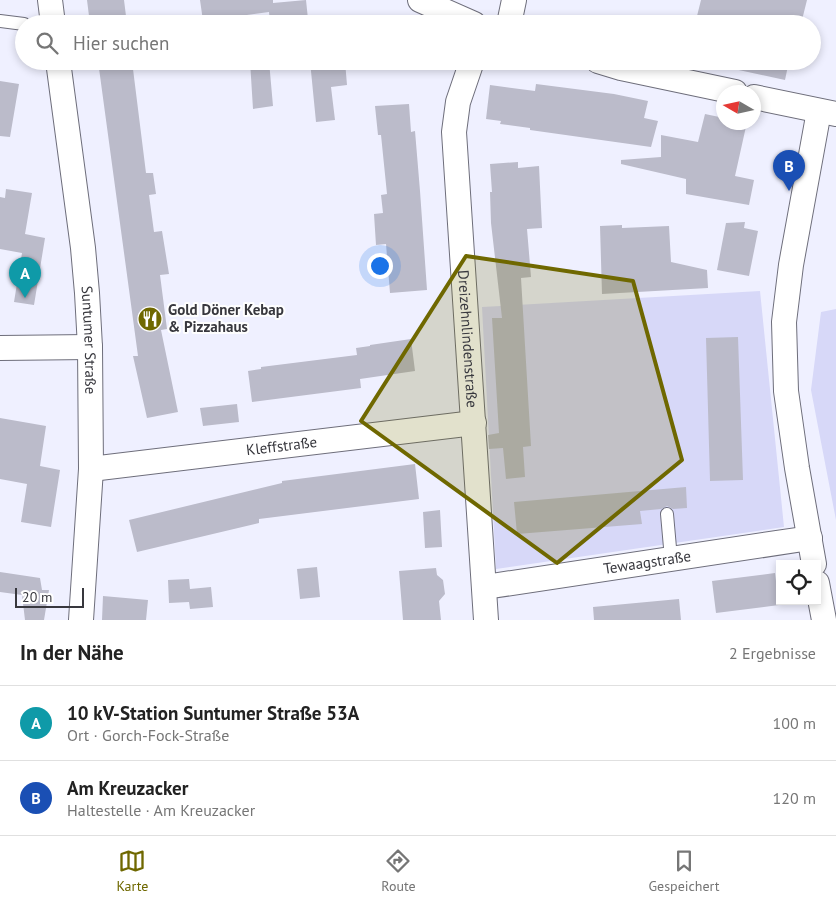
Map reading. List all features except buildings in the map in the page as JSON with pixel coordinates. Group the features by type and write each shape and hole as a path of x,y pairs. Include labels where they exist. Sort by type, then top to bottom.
{"street":[{"path":"50,0 52,15"},
{"path":"420,0 454,15"},
{"path":"511,15 514,0"},
{"name":"Suntumer Straße","path":"59,70 83,248 90,347 90,470 81,620"},
{"name":"Dreizehnlindenstraße","path":"469,70 458,102 454,132 486,620"},
{"path":"630,70 716,88"},
{"path":"761,99 828,113 791,264 784,322 786,391 813,560"},
{"path":"0,348 90,347"},
{"name":"Kleffstraße","path":"90,470 474,423"},
{"name":"Tewaagstraße","path":"485,587 810,538"},
{"path":"821,604 824,620"}],"lane":[{"path":"0,21 15,23"},
{"path":"667,514 671,559"}],"highlighted area":[{"path":"466,256 633,281 682,460 557,563 361,421"}],"shaded area":[{"path":"760,291 784,527 496,569 482,307"},
{"path":"836,309 836,520 811,390 821,312"}],"place":[{"name":"Am Kreuzacker","path":"789,191"},
{"name":"10 kV-Station Suntumer Straße 53A","path":"25,298"},
{"name":"Gold Döner Kebap & Pizzahaus","path":"150,319"}]}
